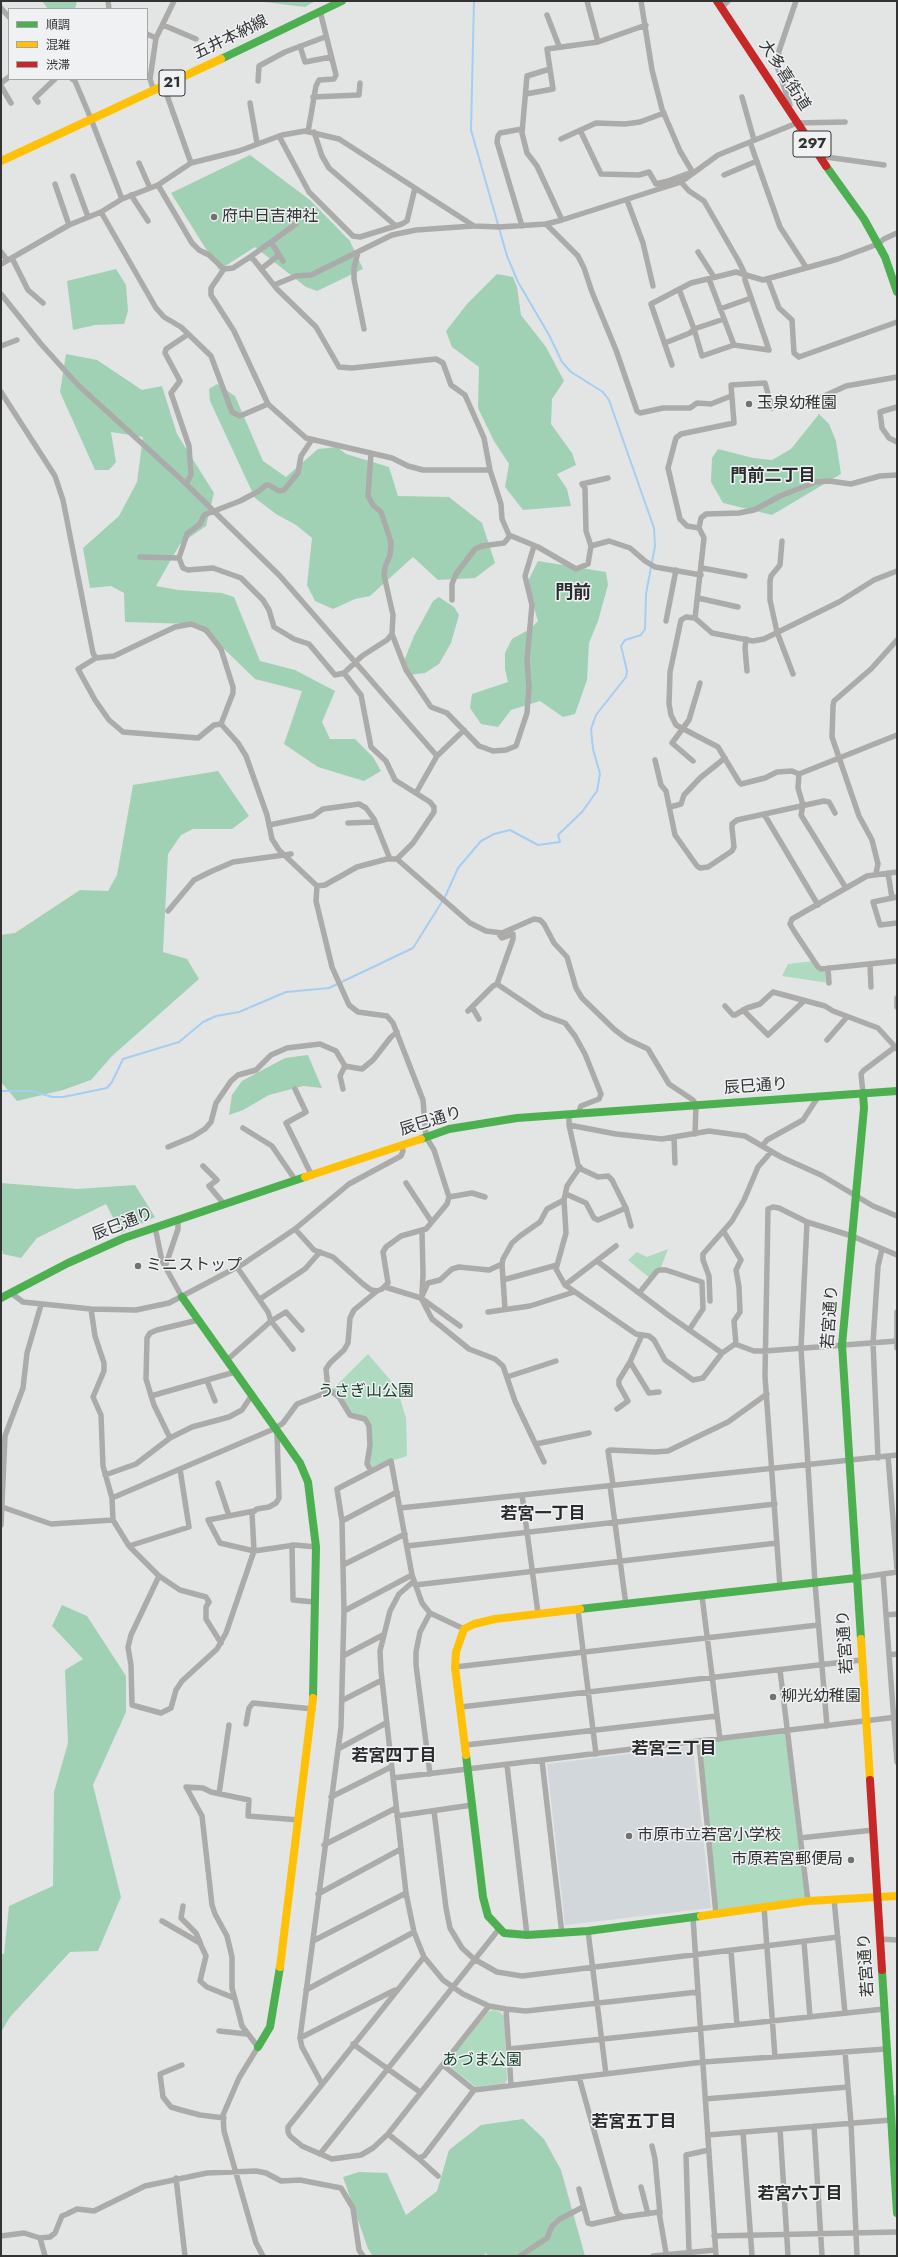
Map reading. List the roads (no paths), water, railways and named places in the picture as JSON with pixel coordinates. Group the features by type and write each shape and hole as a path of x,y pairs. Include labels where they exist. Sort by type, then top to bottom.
{"main road":[{"name":"五井本納線","path":"1,161 164,87 342,1"},
{"name":"大多喜街道","path":"719,4 819,156 864,219 890,270 897,292"},
{"name":"辰巳通り","path":"1,1297 97,1249 155,1227 312,1176 449,1129 496,1120 897,1091"},
{"name":"若宮通り","path":"863,1093 864,1108 842,1345 861,1660 867,1721 886,2049 893,2095 891,2120 895,2148 897,2213"},
{"path":"182,1297 300,1463 308,1482 316,1547 313,1709 273,2014 270,2027 258,2047"},
{"path":"856,1578 626,1606 538,1613 495,1619 474,1624 464,1629 456,1652 455,1667 466,1745 483,1897 488,1916 499,1929 504,1933 527,1935 562,1934 588,1931 693,1918 808,1901 897,1896"}],"street":[{"path":"154,91 150,79 156,38 174,1"},
{"path":"586,1 598,42"},
{"path":"641,1 652,70 664,113 680,151 693,172"},
{"path":"719,4 728,1"},
{"path":"791,113 777,66 779,51 796,1"},
{"path":"1,8 8,16"},
{"path":"320,11 336,78 334,80 320,80 313,97 311,132 329,168 396,226"},
{"path":"548,15 559,46"},
{"path":"163,25 196,40"},
{"path":"526,94 553,89 547,49 559,46 598,42 646,26"},
{"path":"148,34 156,38"},
{"path":"258,82 258,66 325,36"},
{"path":"300,46 305,62 331,57"},
{"path":"550,69 527,76 522,130 527,153 537,166 562,220"},
{"path":"38,102 35,98 54,80"},
{"path":"74,80 91,119 122,199"},
{"path":"313,97 359,95 360,83"},
{"path":"1,85 11,103"},
{"path":"164,87 191,162"},
{"path":"742,97 757,161 780,227 806,267"},
{"path":"250,103 257,143"},
{"path":"561,139 596,123 625,124 664,113"},
{"path":"274,285 296,276 311,275 392,235 416,230 474,226 485,228 522,226 546,224 562,220 681,182 718,154 797,123 846,122"},
{"path":"522,130 500,134 497,142 522,226"},
{"path":"580,130 601,174 639,175 648,172 656,184 693,172"},
{"path":"1,264 69,225 101,212 122,199 158,185 191,162 240,151 257,143 279,136 311,132 340,139 474,226"},
{"path":"279,136 309,192 353,236 360,237 407,221 415,188"},
{"path":"819,156 847,158 884,165"},
{"path":"724,175 757,161"},
{"path":"139,163 150,188"},
{"path":"73,176 88,217"},
{"path":"679,289 702,356 734,345 769,350 745,280 745,274 704,201 689,191 681,182"},
{"path":"55,184 69,225"},
{"path":"158,185 192,243 199,250 209,255 224,269"},
{"path":"131,195 148,221"},
{"path":"627,200 643,243 653,286"},
{"path":"101,212 156,308 164,317 181,327 187,335 211,356 217,369 223,392 235,415 244,415 268,404"},
{"path":"296,224 233,268 224,269 211,288 211,295 237,337 268,404 311,440 329,442 371,454 392,458 408,466 423,470 490,470"},
{"path":"546,224 578,256 584,268 592,292 616,350 637,411 640,413 663,408 690,408 698,403 710,404 731,396"},
{"path":"672,366 651,304 679,289 711,278 736,272 745,274 755,279 768,279 838,259 878,244 884,239 897,233"},
{"path":"271,242 283,261"},
{"path":"1,252 9,259 28,290 43,303"},
{"path":"358,252 354,268 354,280 364,329"},
{"path":"698,252 711,278 720,309 734,345"},
{"path":"261,269 279,255"},
{"path":"250,257 274,285 316,327 340,367 352,368 396,362 440,360 443,362 451,384 465,395 484,438 490,470 501,504 502,519 510,536 534,546 576,569 588,564 591,546 586,532 585,488 582,484 608,478"},
{"path":"768,279 779,308 792,320 794,353 799,357 897,322"},
{"path":"1,294 41,344 78,385 186,484 280,576 356,661 437,756"},
{"path":"720,309 751,298"},
{"path":"665,343 690,333 694,329 724,319"},
{"path":"186,484 191,475 189,446 171,393 180,381 165,353 166,349 187,335"},
{"path":"1,346 17,340"},
{"path":"801,402 822,397 846,386 897,377"},
{"path":"699,528 687,526 680,519 668,468 678,435 734,423 731,385 765,383 772,408"},
{"path":"1,392 55,476 67,512 91,650 96,658"},
{"path":"897,407 880,412 882,428 889,438 897,442"},
{"path":"311,440 301,456 298,473 284,490 279,491 269,485 266,485 259,491 204,515 200,524 187,534 179,558 183,568 188,570 213,568 241,578 263,600 269,610 274,627 294,639 309,644 335,674 344,673 356,661 376,646 387,640 392,634"},
{"path":"371,454 368,496 373,505 381,512 391,542 390,555 385,567 384,576 393,615 392,634 406,670 431,706 447,713 479,746 493,751 506,750 516,746 527,713 529,687 527,660 532,604 525,576 534,546"},
{"path":"695,618 702,568 704,538 699,528 701,518 706,514 739,513 754,510 780,496 816,482 829,481 851,484 880,476 897,476"},
{"path":"452,600 452,584 456,574 475,549 482,546 504,543 510,536"},
{"path":"591,546 609,541 630,548 645,562 655,567 701,575"},
{"path":"782,541 780,564 771,576 770,600 777,632 793,674"},
{"path":"140,557 179,558"},
{"path":"702,568 745,576"},
{"path":"666,621 676,570"},
{"path":"897,571 874,580 839,602 764,639 753,641 712,632 695,618 686,617 681,620 670,672 669,704 671,715 676,725 718,746 741,784 765,778 777,772 792,771 799,774 897,735"},
{"path":"698,598 738,607"},
{"path":"191,624 206,630 221,649 233,687 233,693 221,724 214,725 198,738 123,732 109,720 95,700 78,669 96,658 114,656 130,650 175,627 191,624"},
{"path":"746,639 747,671"},
{"path":"876,874 878,864 872,840 859,816 832,737 834,701 871,669 897,640"},
{"path":"344,673 361,695 371,747 386,761 395,780 430,802 434,807 434,812 413,843 396,859"},
{"path":"693,761 672,743 689,720 700,683"},
{"path":"221,724 246,756 269,825 272,839 284,855 317,886 317,907 332,967 349,1005 358,1012 387,1016 397,1032 423,1100 426,1136 434,1150 448,1197 448,1204 422,1231 401,1236 391,1242 383,1252 388,1283 385,1287 377,1291 354,1310 350,1318 348,1342 344,1350 330,1363 325,1373 328,1389 339,1398 350,1415 365,1419 369,1426 370,1445 367,1464 371,1471"},
{"path":"416,793 437,756 464,730"},
{"path":"670,807 681,804 684,795 700,778 725,758"},
{"path":"655,760 660,785 666,791 675,835 700,868 708,867 732,851 734,847 732,824 752,815 802,808 827,801 835,813"},
{"path":"799,774 798,788 803,805 802,815 846,888"},
{"path":"269,825 312,816 323,810 359,804 366,808 375,822 390,859"},
{"path":"764,814 818,904"},
{"path":"348,823 375,822"},
{"path":"168,911 194,880 210,872 233,862 291,854"},
{"path":"317,886 325,884 348,870 390,859 396,859 470,923 486,931 502,933 534,919 544,924 554,943 567,957 576,988 582,998 615,1030 627,1039 648,1049 669,1084 690,1096 696,1105 695,1134"},
{"path":"897,872 876,874 846,888 792,919 791,927 818,967 828,968 897,961"},
{"path":"888,873 895,898 873,902 880,926 897,922"},
{"path":"479,1019 470,1009 493,986 497,984 513,939 513,934 502,938 498,933"},
{"path":"870,964 871,987"},
{"path":"828,968 829,983"},
{"path":"497,984 543,1015 565,1022 576,1036 600,1094 599,1099 581,1106 578,1114"},
{"path":"725,1006 732,1015 760,1004 773,992 825,1006 847,1017 878,1028 896,1048 863,1071 861,1074 863,1093"},
{"path":"897,998 897,1008"},
{"path":"743,1010 768,1035 804,1001"},
{"path":"827,1040 847,1017"},
{"path":"168,1147 192,1137 205,1129 211,1122 216,1103 231,1081 238,1075 256,1070 271,1055 287,1048 320,1044 336,1051 345,1066 362,1069 373,1060 391,1037 397,1032"},
{"path":"343,1089 340,1076 345,1066"},
{"path":"295,1089 306,1112 286,1123 312,1176"},
{"path":"762,1146 767,1140 803,1120 818,1097"},
{"path":"570,1114 569,1125 580,1167 598,1178 608,1176 612,1180 626,1208 631,1226"},
{"path":"569,1125 639,1137 674,1138 709,1131 745,1136 772,1152 821,1174 873,1206 897,1216"},
{"path":"243,1128 272,1146 296,1181"},
{"path":"674,1138 675,1164"},
{"path":"11,1293 23,1302 91,1309 136,1310 169,1303 237,1267 295,1229 349,1184 401,1156 403,1151 401,1146"},
{"path":"710,1301 709,1276 703,1260 703,1254 724,1232 744,1200 758,1167 772,1152"},
{"path":"203,1166 217,1180 210,1186 224,1204"},
{"path":"580,1167 572,1177 564,1200 566,1233 557,1265 565,1285 636,1334 654,1340 665,1360 693,1380 703,1378 722,1353 736,1344"},
{"path":"406,1183 431,1221"},
{"path":"448,1197 472,1193 485,1197"},
{"path":"566,1194 586,1203 594,1218 598,1220 626,1208"},
{"path":"505,1309 502,1264 516,1239 540,1222 547,1209 564,1200"},
{"path":"780,1587 765,1351 768,1209 773,1207 779,1208 807,1222 852,1236 897,1255"},
{"path":"165,1267 178,1229 178,1220"},
{"path":"807,1222 801,1348 815,1583 827,1726"},
{"path":"155,1227 165,1267 182,1297"},
{"path":"295,1229 309,1245 320,1252 333,1257 363,1284 372,1290 377,1291"},
{"path":"422,1231 423,1274 421,1298 432,1319 469,1349 495,1359 503,1366 515,1401 544,1462"},
{"path":"724,1232 741,1260 736,1270 740,1287 740,1312 734,1321 736,1344"},
{"path":"565,1285 616,1246"},
{"path":"878,1458 873,1343 878,1266 882,1249"},
{"path":"260,1299 305,1269 320,1252"},
{"path":"597,1261 722,1353"},
{"path":"421,1298 428,1283 440,1280 452,1269 459,1267 489,1270 502,1264"},
{"path":"503,1280 557,1265"},
{"path":"237,1267 260,1299 268,1312 271,1321 293,1349"},
{"path":"640,1292 657,1271 660,1270 666,1270 702,1282 703,1310 689,1330"},
{"path":"385,1287 421,1298 460,1326"},
{"path":"488,1312 530,1306 574,1292"},
{"path":"1,1525 3,1444 23,1388 27,1353 41,1305"},
{"path":"91,1309 95,1336 104,1363 104,1371 93,1397 102,1415 102,1460 112,1498 113,1520 129,1546 159,1576 180,1590 206,1597 209,1602 206,1607 206,1619 221,1643"},
{"path":"227,1360 271,1321 286,1312 302,1330"},
{"path":"897,1312 897,1348"},
{"path":"170,1438 151,1396 146,1379 147,1338 150,1333 198,1320"},
{"path":"617,1409 628,1401 619,1385 619,1380 630,1362 642,1335"},
{"path":"736,1344 754,1351 765,1351 897,1341"},
{"path":"507,1377 556,1361"},
{"path":"630,1362 649,1393 659,1392"},
{"path":"151,1396 236,1372"},
{"path":"207,1381 215,1401"},
{"path":"112,1498 276,1428 283,1423 297,1404 325,1393 328,1389"},
{"path":"626,1606 615,1522 608,1451 668,1451 728,1422 767,1394"},
{"path":"105,1475 136,1464 170,1438 192,1426 229,1417 242,1410 252,1395"},
{"path":"276,1428 279,1443 279,1498 276,1503 269,1507 254,1511 208,1520 220,1543 254,1551 292,1545 316,1547"},
{"path":"536,1444 589,1433"},
{"path":"856,1578 883,1574 897,1570 888,1456"},
{"path":"400,1508 897,1456"},
{"path":"322,2084 302,2047 300,2038 324,1845 338,1749 343,1700 344,1611 342,1521 337,1489 391,1461 414,1580 422,1603 430,1613 464,1629"},
{"path":"129,1546 189,1527 180,1469"},
{"path":"218,1483 229,1516"},
{"path":"342,1521 396,1492"},
{"path":"522,1495 538,1613"},
{"path":"407,1546 775,1504"},
{"path":"2,1507 51,1524 113,1520"},
{"path":"159,1576 128,1643 131,1665 132,1705 161,1713 166,1712 171,1708 176,1690 182,1681 208,1658 221,1643 226,1633 254,1551 250,1516 254,1511"},
{"path":"343,1565 405,1534"},
{"path":"344,1611 414,1580 532,1571 777,1543"},
{"path":"292,1545 293,1600 314,1602"},
{"path":"883,1574 889,1655 895,1695 897,1762"},
{"path":"414,1580 399,1594 390,1611 380,1651 386,1723 406,1893 414,1932 424,1957 443,1980 452,1987 489,2006 506,2009 526,2011 698,1992"},
{"path":"702,1596 720,1739"},
{"path":"578,1610 596,1754"},
{"path":"430,1613 420,1632 416,1658 430,1774"},
{"path":"886,1615 897,1614"},
{"path":"455,1667 818,1624"},
{"path":"343,1656 383,1635"},
{"path":"889,1655 897,1654"},
{"path":"461,1707 861,1660"},
{"path":"780,1670 808,1901"},
{"path":"343,1700 382,1680"},
{"path":"246,1724 249,1708 253,1703 313,1709"},
{"path":"466,1745 717,1716"},
{"path":"392,1778 896,1718"},
{"path":"338,1749 386,1723"},
{"path":"218,1794 229,1725"},
{"path":"699,1742 716,1914"},
{"path":"542,1761 562,1934"},
{"path":"507,1765 527,1935"},
{"path":"331,1797 391,1767"},
{"path":"263,2256 256,2243 224,2131 224,2118 227,2102 258,2047 242,2026 234,1998 231,1978 232,1957 227,1936 214,1914 212,1906 202,1816 186,1787 203,1788 218,1794 249,1800 248,1816 299,1820"},
{"path":"397,1816 472,1805"},
{"path":"324,1845 396,1808"},
{"path":"434,1811 446,1908 450,1928 462,1948 474,1959 497,1972 522,1976 838,1937"},
{"path":"800,1838 873,1830"},
{"path":"318,1894 401,1849"},
{"path":"313,1941 406,1893"},
{"path":"834,1899 845,2013"},
{"path":"183,1906 180,1918 196,1933 206,1956 200,1981 207,1987 234,1998"},
{"path":"764,1908 776,2057"},
{"path":"652,2256 689,2251 715,2253 693,1918"},
{"path":"162,1921 200,1943"},
{"path":"320,2154 499,1929"},
{"path":"588,1931 606,2074"},
{"path":"306,1990 414,1932"},
{"path":"879,1939 897,1940"},
{"path":"804,1942 810,2017"},
{"path":"731,1951 737,2025"},
{"path":"424,1957 288,2127 288,2132 302,2146 332,2159 361,2155 373,2148 388,2134 489,2006"},
{"path":"300,2038 397,1989"},
{"path":"506,2009 511,2085"},
{"path":"509,2049 884,2009"},
{"path":"219,2031 247,2034"},
{"path":"353,2044 420,2092"},
{"path":"418,2158 424,2156 474,2090 702,2062 886,2049"},
{"path":"845,2052 851,2123 857,2256"},
{"path":"182,2065 160,2074 163,2097 171,2106 180,2110 200,2115 224,2118"},
{"path":"443,2065 474,2090"},
{"path":"579,2077 617,2213 623,2217"},
{"path":"705,2099 848,2087"},
{"path":"708,2136 891,2120"},
{"path":"814,2126 822,2256"},
{"path":"780,2129 788,2256"},
{"path":"743,2132 752,2256"},
{"path":"388,2134 438,2176"},
{"path":"652,2146 656,2159 660,2214 666,2253"},
{"path":"689,2251 686,2155 708,2150"},
{"path":"1,2236 24,2233 40,2238 50,2238 55,2234 62,2216 77,2210 94,2211 145,2186 176,2178 207,2173 256,2171 266,2173 280,2181 300,2180 341,2188 353,2208 359,2250 363,2256"},
{"path":"176,2178 185,2256"},
{"path":"641,2187 648,2214"},
{"path":"579,2189 587,2220 592,2224 623,2217 659,2212 660,2214"},
{"path":"520,2256 543,2242 552,2226 560,2219 583,2207"},
{"path":"714,2236 897,2232"},
{"path":"40,2238 45,2256"}],"waterway":[{"path":"1,1091 32,1091 52,1097 63,1097 107,1088 112,1082 123,1059 179,1042 203,1022 216,1016 239,1012 286,992 329,988 413,948 445,897 458,868 481,841 494,834 510,830 538,845 560,842 558,835 582,812 597,791 600,774 593,749 591,729 596,715 626,677 627,671 621,646 625,640 641,635 645,629 646,594 655,546 654,528 609,400 603,392 571,372 562,362 549,335 518,282 507,256 471,130 474,1"}],"place":[{"name":"府中日吉神社","path":"214,217"},
{"name":"玉泉幼稚園","path":"749,404"},
{"name":"ミニストップ","path":"138,1266"},
{"name":"柳光幼稚園","path":"773,1697"},
{"name":"市原市立若宮小学校","path":"629,1836"},
{"name":"市原若宮郵便局","path":"851,1860"}],"district":[{"name":"門前二丁目","path":"773,477"},
{"name":"門前","path":"573,594"},
{"name":"若宮一丁目","path":"543,1515"},
{"name":"若宮三丁目","path":"674,1750"},
{"name":"若宮四丁目","path":"394,1757"},
{"name":"若宮五丁目","path":"634,2123"},
{"name":"若宮六丁目","path":"800,2195"}],"park label":[{"name":"うさぎ山公園","path":"366,1392"},
{"name":"あづま公園","path":"482,2061"}]}
